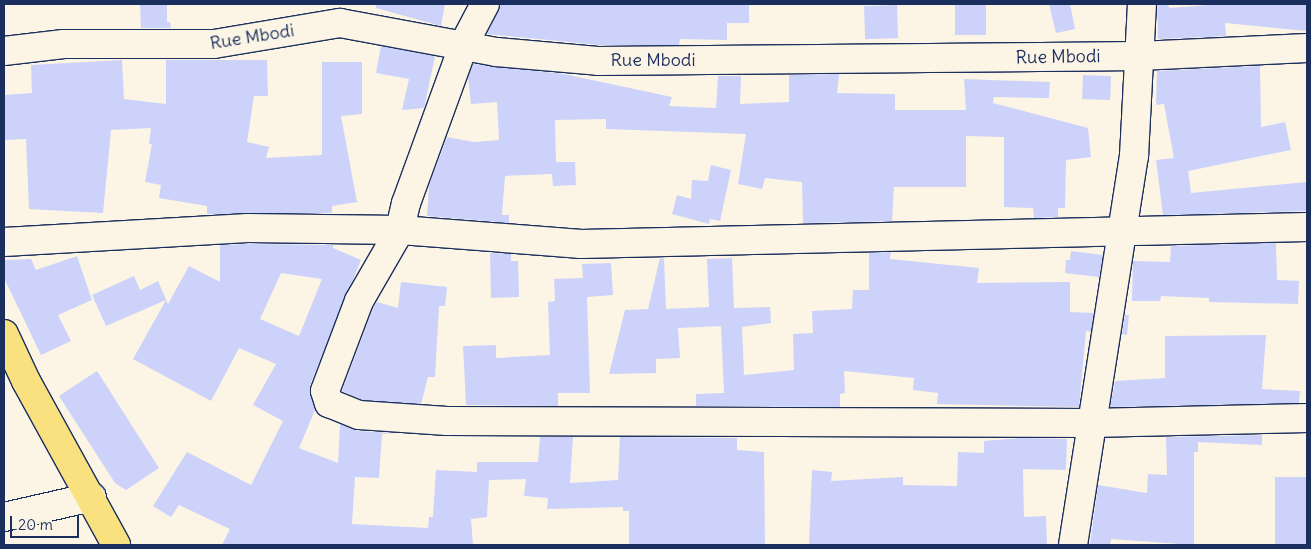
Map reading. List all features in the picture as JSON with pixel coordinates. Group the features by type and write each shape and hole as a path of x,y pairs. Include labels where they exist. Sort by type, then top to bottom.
{"highway":[{"path":"4,334 26,381 92,498 116,545"}],"street":[{"path":"485,4 464,44 406,203 400,230 359,301 325,392 329,403 359,415 447,421 1091,423 1307,418"},
{"path":"1073,545 1134,156 1142,4"},
{"name":"Rue Mbodi","path":"4,51 64,44 214,44 340,22 464,44 496,52 598,61 1139,56 1307,48"},
{"path":"4,242 248,228 400,230 581,244 1307,227"},
{"path":"4,517 92,498"}],"building":[{"path":"140,4 167,4 167,22 170,22 171,28 141,28"},
{"path":"376,4 445,4 441,26 376,8"},
{"path":"501,4 749,4 749,23 727,23 727,40 680,39 679,45 599,45 487,34"},
{"path":"955,4 986,4 986,35 955,35"},
{"path":"1049,4 1070,4 1075,29 1056,33"},
{"path":"1157,4 1168,4 1169,8 1224,4 1307,4 1307,31 1225,23 1226,36 1158,39"},
{"path":"897,5 898,38 865,39 864,6"},
{"path":"381,46 435,56 424,108 402,110 409,79 376,73"},
{"path":"122,60 124,99 166,104 166,60 267,60 268,96 254,96 247,142 269,147 266,158 322,155 322,62 362,62 362,114 341,116 357,202 332,206 332,213 207,214 207,206 159,198 161,185 145,182 152,144 149,144 151,128 111,130 103,213 29,209 26,139 4,140 4,95 32,93 31,65"},
{"path":"473,64 564,74 672,97 669,106 716,108 718,76 741,76 740,104 789,102 789,75 839,74 837,93 895,94 895,110 966,110 964,79 1050,82 1049,98 994,97 993,103 1088,128 1091,157 1066,160 1065,208 1058,208 1058,217 1034,218 1033,208 1004,207 1004,137 966,136 966,187 894,187 892,221 803,223 802,182 765,178 762,189 738,184 746,134 606,129 606,119 555,120 556,162 575,162 576,185 553,186 552,174 505,176 502,215 509,215 509,223 427,216 429,186 447,137 474,142 499,140 497,102 471,104 468,78"},
{"path":"1260,66 1261,127 1285,122 1291,150 1188,171 1191,193 1307,182 1307,211 1163,215 1156,160 1174,158 1164,104 1156,105 1157,71"},
{"path":"1083,75 1111,76 1110,100 1082,99"},
{"path":"711,165 731,170 720,221 710,219 709,224 672,214 677,195 691,199 692,180 708,181"},
{"path":"1276,243 1277,280 1299,281 1298,304 1209,302 1209,298 1161,296 1160,301 1132,301 1133,261 1170,262 1171,246"},
{"path":"220,245 333,245 333,248 361,260 310,385 315,410 299,448 338,463 340,424 358,431 394,433 382,434 379,478 355,477 352,524 428,528 429,517 433,517 436,470 477,472 477,462 538,462 540,437 573,437 570,483 618,480 620,437 737,438 737,450 764,452 765,545 629,545 629,511 623,511 623,507 547,509 548,498 524,496 526,479 489,480 487,517 471,519 473,545 222,545 230,529 179,505 171,517 153,506 187,452 251,485 283,421 253,405 276,364 239,348 211,401 133,359 166,300 106,326 92,295 134,276 140,290 158,281 168,304 189,266 220,282","holes":["281,273 322,279 299,336 260,319"]},
{"path":"1071,251 1103,255 1099,277 1065,273 1066,260 1070,260"},
{"path":"891,252 890,259 979,268 977,283 1070,282 1070,312 1094,313 1091,332 1086,331 1079,407 937,404 938,393 913,390 914,378 844,371 845,393 840,394 840,407 696,406 696,394 724,393 721,326 678,328 680,358 656,359 656,373 609,374 625,310 648,309 660,258 664,259 666,309 709,307 707,259 732,258 734,308 770,307 771,323 742,327 744,375 794,370 793,334 813,333 812,311 852,309 853,290 869,290 869,253"},
{"path":"490,253 511,254 511,261 518,261 519,297 491,298"},
{"path":"77,256 92,300 58,315 71,341 41,355 4,278 4,260 31,259 36,270"},
{"path":"611,263 613,295 587,297 590,393 558,393 558,406 466,405 463,346 496,345 496,358 550,355 548,302 555,301 554,279 583,278 582,264"},
{"path":"401,282 447,287 445,306 439,306 435,377 428,377 421,404 363,400 342,391 373,308 377,302 398,308"},
{"path":"1125,315 1129,315 1127,335 1122,334"},
{"path":"1266,335 1262,389 1300,391 1299,403 1110,407 1115,381 1165,378 1165,336"},
{"path":"97,371 159,468 126,490 115,483 59,396"},
{"path":"1262,435 1262,445 1198,442 1198,452 1194,452 1194,545 1111,539 1110,545 1090,545 1098,485 1147,493 1148,474 1167,475 1166,437"},
{"path":"1022,438 1067,439 1066,470 1023,469 1024,517 1046,516 1047,545 809,545 812,470 832,472 831,481 903,477 903,485 957,486 958,452 984,453 984,441"},
{"path":"1275,477 1307,477 1307,545 1275,545"}]}
